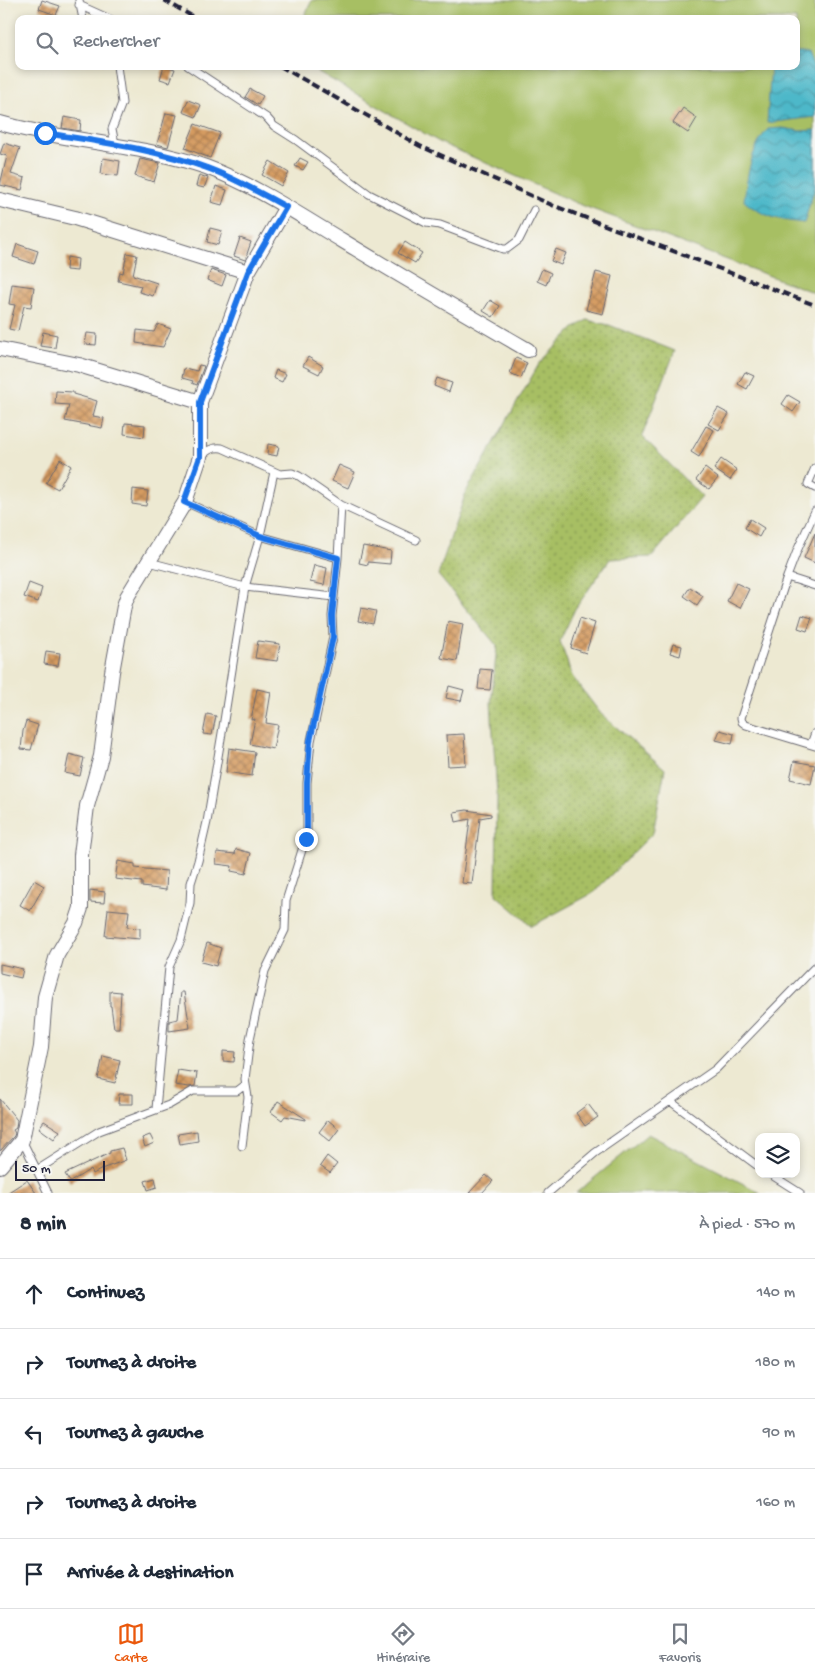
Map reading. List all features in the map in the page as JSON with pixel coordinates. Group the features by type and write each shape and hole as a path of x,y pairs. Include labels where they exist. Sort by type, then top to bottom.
{"street":[{"path":"0,122 45,133 140,148 209,168 238,181 286,207 528,350"},
{"path":"0,200 75,218 248,272"},
{"path":"0,1166 22,1140 41,1047 45,998 57,955 76,923 81,908 81,855 88,806 101,756 112,672 124,606 184,502 200,457 200,402 248,272 286,207"},
{"path":"0,349 79,366 200,402"}],"lane":[{"path":"79,2 82,15"},
{"path":"79,2 103,15"},
{"path":"115,144 112,129 122,103 118,70"},
{"path":"194,70 267,118 274,126 369,194 426,222 440,225 507,249 519,240 534,210"},
{"path":"200,457 209,449 222,448 274,472 280,474 292,473 341,505 416,540"},
{"path":"815,468 808,484 815,488"},
{"path":"156,1109 169,966 181,940 190,903 191,882 207,822 245,587 260,536 274,472"},
{"path":"184,502 260,536 338,558"},
{"path":"242,1146 248,1097 245,1085 249,1042 264,976 285,930 286,901 307,834 307,783 310,741 333,637 332,616 341,505"},
{"path":"815,511 787,577 741,718 742,722 746,725 813,745 815,733"},
{"path":"149,562 245,587 334,597"},
{"path":"787,577 815,586"},
{"path":"548,1193 589,1157 716,1069 815,968"},
{"path":"37,1170 99,1131 171,1104 193,1091 237,1091 245,1085"},
{"path":"670,1101 755,1164"},
{"path":"22,1140 48,1193"},
{"path":"776,1178 800,1193"}],"green space":[{"path":"312,0 815,0 815,293 576,203 441,143 315,70 800,70 800,15 305,15"},
{"path":"587,320 609,325 675,351 642,436 702,497 652,557 610,559 575,609 560,641 572,676 601,714 665,769 653,833 593,893 532,926 496,895 497,795 491,703 497,646 438,575 466,492 539,364 573,329"},
{"path":"648,1134 761,1193 576,1193"}],"water":[{"path":"800,53 808,53 815,71 815,117 767,123 771,70 800,70"},
{"path":"783,128 800,131 815,130 815,187 804,223 772,217 744,201 748,172 762,137 768,129"}],"building":[{"path":"42,0 60,6 56,15 39,9"},
{"path":"163,70 175,70 170,82 160,79"},
{"path":"250,89 263,96 258,105 245,97"},
{"path":"188,100 201,105 196,117 183,112"},
{"path":"683,108 697,118 688,133 673,123"},
{"path":"166,113 177,115 168,147 157,144"},
{"path":"64,117 81,120 80,131 62,128"},
{"path":"195,124 220,133 210,158 185,148"},
{"path":"4,143 20,148 11,174 25,178 22,190 0,185 7,156 0,154"},
{"path":"103,158 120,161 118,176 101,174"},
{"path":"300,158 308,162 303,170 295,166"},
{"path":"140,159 160,163 154,182 135,176"},
{"path":"270,161 289,173 281,186 262,175"},
{"path":"199,175 208,178 204,188 196,186"},
{"path":"216,186 227,190 222,205 211,202"},
{"path":"210,228 222,231 218,245 207,242"},
{"path":"240,238 251,242 245,260 234,256"},
{"path":"405,242 422,253 415,263 398,253"},
{"path":"17,244 38,251 34,264 13,257"},
{"path":"556,249 566,253 561,265 551,261"},
{"path":"127,253 137,255 133,275 157,283 153,296 139,292 141,286 118,281 120,272 123,273"},
{"path":"67,257 78,259 77,271 66,270"},
{"path":"542,269 551,273 546,285 537,281"},
{"path":"211,270 226,275 222,286 207,280"},
{"path":"596,272 612,276 603,314 586,310"},
{"path":"12,284 34,287 31,307 24,306 18,331 9,329 15,305 9,304"},
{"path":"490,300 500,306 493,317 483,311"},
{"path":"158,324 171,329 163,347 136,343 137,330 154,332"},
{"path":"43,332 57,335 55,348 40,346"},
{"path":"87,333 97,334 96,345 85,344"},
{"path":"308,357 323,366 319,374 303,366"},
{"path":"516,358 527,363 521,378 510,373"},
{"path":"199,365 204,366 197,385 192,383 193,381 182,378 184,368 197,371"},
{"path":"276,370 286,374 282,382 273,378"},
{"path":"745,372 754,376 747,389 738,384"},
{"path":"437,378 452,383 449,392 434,386"},
{"path":"56,391 73,392 73,394 97,401 93,416 104,418 102,428 65,421 69,405 55,404"},
{"path":"788,395 800,402 793,412 782,404"},
{"path":"718,408 729,414 719,430 708,424"},
{"path":"125,423 145,425 144,437 124,434"},
{"path":"706,426 714,430 699,457 691,452"},
{"path":"268,444 279,446 277,456 267,454"},
{"path":"60,459 71,466 58,489 46,483"},
{"path":"721,459 737,470 730,480 714,469"},
{"path":"339,465 355,472 348,488 332,481"},
{"path":"705,468 718,478 709,489 696,480"},
{"path":"133,489 148,491 146,506 132,504"},
{"path":"750,519 764,528 759,537 745,528"},
{"path":"815,533 815,563 804,558"},
{"path":"363,546 391,551 390,564 368,562 368,565 359,563"},
{"path":"314,565 327,568 324,585 310,582"},
{"path":"29,583 42,588 38,602 24,597"},
{"path":"736,583 749,589 740,608 727,601"},
{"path":"690,587 703,596 697,605 684,596"},
{"path":"361,608 376,611 373,624 358,621"},
{"path":"802,615 812,618 807,631 798,628"},
{"path":"580,618 595,623 586,653 571,648"},
{"path":"448,621 463,624 457,661 441,658"},
{"path":"258,641 280,644 277,661 255,658"},
{"path":"673,644 682,646 680,656 670,653"},
{"path":"46,651 60,653 58,666 44,664"},
{"path":"480,669 492,670 490,690 478,689"},
{"path":"449,686 464,690 461,701 446,698"},
{"path":"257,689 271,692 266,723 278,725 273,749 250,744 255,719 251,720"},
{"path":"207,714 216,716 212,735 203,734"},
{"path":"26,721 38,725 31,750 21,749"},
{"path":"720,730 734,734 732,744 716,740"},
{"path":"464,734 466,765 448,766 446,735"},
{"path":"229,748 255,752 252,776 226,772"},
{"path":"69,754 84,758 80,776 65,773"},
{"path":"794,761 815,765 811,784 790,779"},
{"path":"467,810 491,814 491,816 480,818 472,884 462,883 470,819 456,822 454,812"},
{"path":"236,849 251,853 246,874 231,871 232,866 216,864 217,852 235,854"},
{"path":"118,861 135,864 135,868 167,871 166,890 142,887 142,882 115,879"},
{"path":"34,880 44,886 30,911 20,905"},
{"path":"90,890 105,892 104,903 90,902"},
{"path":"108,909 129,911 127,927 140,928 140,939 105,936"},
{"path":"207,943 221,948 216,966 201,962"},
{"path":"0,964 23,969 21,978 0,973"},
{"path":"110,991 121,992 119,1028 114,1028 110,1006"},
{"path":"181,992 184,992 190,1028 169,1031 169,1021 178,1019"},
{"path":"223,1051 235,1052 234,1062 223,1061"},
{"path":"103,1056 120,1060 115,1083 98,1079"},
{"path":"178,1070 197,1073 195,1086 175,1085"},
{"path":"119,1094 133,1094 133,1104 118,1104"},
{"path":"0,1099 17,1120 16,1128 13,1130 14,1136 0,1151"},
{"path":"278,1101 306,1120 285,1116 282,1120 271,1112"},
{"path":"588,1104 598,1117 585,1126 576,1113"},
{"path":"328,1120 339,1129 330,1141 319,1132"},
{"path":"44,1121 60,1131 54,1139 39,1128"},
{"path":"197,1131 198,1141 180,1144 178,1134"},
{"path":"150,1135 154,1143 145,1147 142,1138"},
{"path":"122,1148 126,1160 93,1174 91,1169 70,1182 65,1174 110,1153 110,1151"},
{"path":"327,1156 337,1164 330,1173 320,1166"},
{"path":"486,1175 493,1181 482,1193 469,1193"},
{"path":"155,1178 157,1187 148,1190 145,1181"},
{"path":"27,1180 36,1193 7,1193"}],"railway":[{"path":"164,0 190,15"},
{"path":"287,70 420,146 552,205 815,305"}],"route":[{"path":"45,133 140,148 184,160 209,168 238,181 286,207 248,272 200,402 200,457 184,502 260,536 338,558 332,616 333,637 310,741 306,839"}]}
